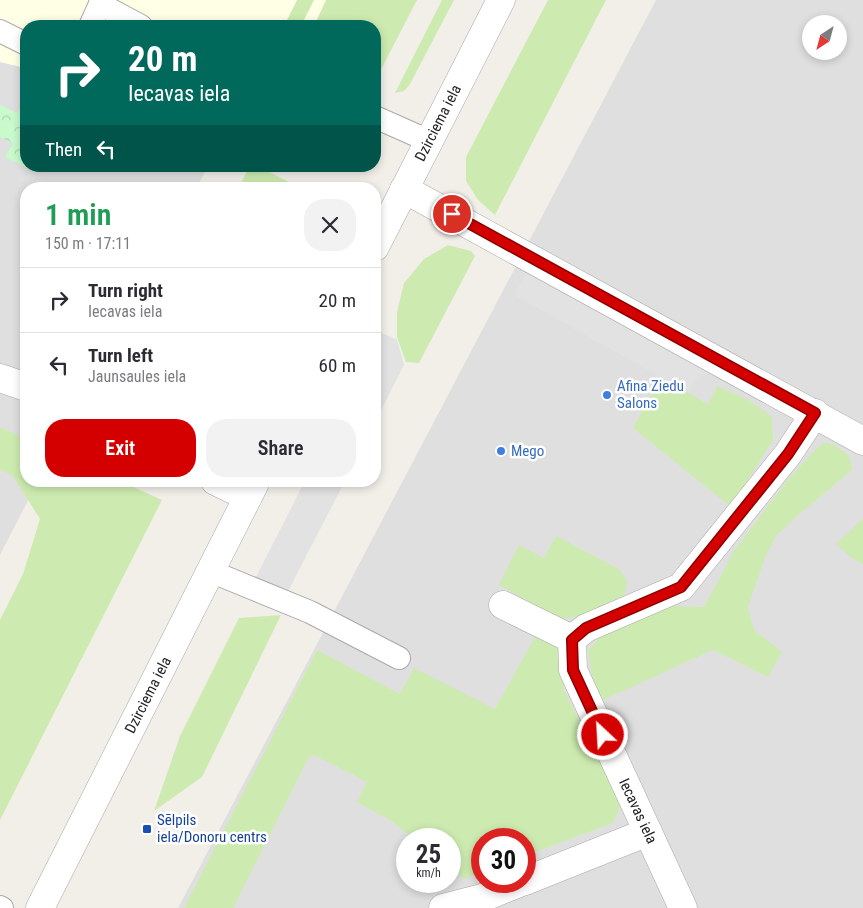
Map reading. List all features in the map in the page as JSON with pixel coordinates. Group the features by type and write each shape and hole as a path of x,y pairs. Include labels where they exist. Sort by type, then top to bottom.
{"street":[{"name":"Dzirciema iela","path":"381,235 501,0"},
{"path":"404,189 863,440"},
{"path":"0,378 20,385"},
{"path":"503,605 572,640 586,628 681,587 788,454 815,413"},
{"name":"Dzirciema iela","path":"40,908 252,489"},
{"name":"Iecavas iela","path":"572,640 573,670 683,908"},
{"path":"536,877 648,832"},
{"path":"443,908 495,893"}],"lane":[{"path":"92,20 100,2 131,20"},
{"path":"0,31 20,41"},
{"path":"381,120 429,141"},
{"path":"210,571 310,612 399,658"}],"shaded area":[{"path":"0,0 415,0 381,22 381,20 20,20 20,67 0,62"},
{"path":"656,0 863,0 863,908 178,908"},
{"path":"0,62 20,67 20,172 205,172 200,182 20,182 20,487 35,487 0,555"},
{"path":"526,273 710,372 695,380 689,393 514,295"},
{"path":"381,332 397,340 404,365 381,410"},
{"path":"302,487 342,487 287,593 256,577"}],"green space":[{"path":"297,0 314,0 304,20 287,20"},
{"path":"326,0 417,0 381,69 381,20 317,20"},
{"path":"442,0 454,0 410,84 404,91 395,93"},
{"path":"548,0 606,0 495,215 478,200 466,181 466,157"},
{"path":"0,105 17,113 20,108 20,164 5,157 13,143 0,137"},
{"path":"246,172 269,172 289,182 242,182"},
{"path":"448,245 471,251 475,256 419,363 406,362 397,337 397,312 404,283 424,259"},
{"path":"661,378 708,404 717,386 747,399 772,417 773,440 731,507 633,428"},
{"path":"0,427 20,436 20,487 133,487 162,500 0,820 0,620 23,574 40,519 12,475 0,470"},
{"path":"822,443 833,444 849,456 852,470 776,536 766,555 748,607 754,630 782,652 768,677 713,650 603,700 593,681 588,650 607,630 670,606 704,607 734,551 789,478"},
{"path":"863,519 863,564 852,558 836,544"},
{"path":"556,536 619,569 627,581 625,595 579,616 555,620 541,608 499,585 519,545 544,558"},
{"path":"281,615 202,777 154,811 180,736 239,618"},
{"path":"540,628 567,644 563,688 621,805 613,823 536,852 536,828 471,828 471,876 464,879 461,876 461,828 400,828 357,802 367,782 314,755 309,757 233,908 184,908 317,650 400,694 414,668 495,709"}],"place":[{"name":"Afina Ziedu Salons","path":"607,395"},
{"name":"Mego","path":"501,451"},
{"name":"Sēlpils iela/Donoru centrs","path":"147,829"}],"route":[{"path":"452,214 815,413 788,454 681,587 586,628 572,640 573,670 603,735"}]}
